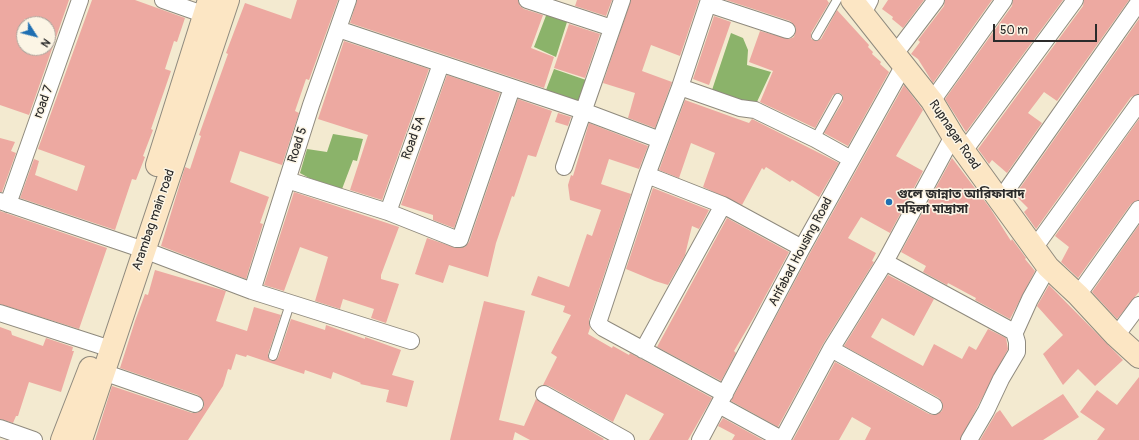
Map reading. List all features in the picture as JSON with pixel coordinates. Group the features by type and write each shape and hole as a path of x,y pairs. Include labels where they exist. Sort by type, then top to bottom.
{"street":[{"name":"road 7","path":"4,202 80,0"},
{"path":"162,0 211,12"},
{"name":"Arambag main road","path":"62,440 105,347 138,248 211,12 228,0"},
{"name":"Road 5","path":"252,291 287,180 348,0"},
{"path":"527,0 612,28"},
{"path":"564,167 622,0"},
{"name":"Arifabad Housing Road","path":"700,440 851,159 900,60 936,0"},
{"path":"932,101 1004,0"},
{"path":"787,30 708,2 680,87 647,175 598,323 603,328 644,350 722,399 783,440 831,349 959,144 1075,0"},
{"path":"999,201 1139,2"},
{"name":"Rupnagar Road","path":"862,5 900,60 932,101 959,144 999,201 1048,267 1078,295 1116,336 1139,357"},
{"path":"338,29 583,111 660,140"},
{"name":"Road 5A","path":"388,212 441,64"},
{"path":"680,87 740,108 755,110 816,139 851,159"},
{"path":"287,180 388,212 456,239 462,237 512,88"},
{"path":"1034,247 1139,103"},
{"path":"647,175 723,205 802,248"},
{"path":"4,202 138,248 290,304 411,341"},
{"path":"644,350 723,205"},
{"path":"1078,295 1139,209"},
{"path":"885,262 1014,332 1017,342 1017,352 969,440"},
{"path":"1014,332 1048,267"},
{"path":"1116,336 1139,305"},
{"path":"0,313 105,347"},
{"name":"Arambag main road","path":"81,440 103,372 105,347"},
{"path":"831,349 934,406"},
{"path":"103,372 194,404"},
{"path":"544,394 626,440"},
{"path":"0,428 34,440"}],"lane":[{"path":"816,36 838,0"},
{"path":"816,139 838,98"},
{"path":"273,356 290,304"}],"green space":[{"path":"547,13 567,22 556,57 534,47"},
{"path":"731,33 743,38 748,50 747,65 771,72 755,106 712,90"},
{"path":"554,69 586,80 579,101 546,90"},
{"path":"333,134 363,139 357,161 353,160 342,189 309,178 300,173 307,149 327,152"}],"building":[{"path":"0,0 69,0 56,37 56,16 16,16 16,56 50,56 29,115 0,105"},
{"path":"92,0 135,0 185,18 177,42 174,41 165,69 171,71 151,129 153,130 143,156 145,157 136,180 132,179 115,230 20,198 34,159 39,161 35,175 77,191 85,166 38,149"},
{"path":"297,0 338,0 309,80 306,79 295,111 299,113 282,165 240,151 230,182 269,197 260,223 263,224 246,279 161,246 185,167 190,169 201,136 199,135 228,54 226,53 245,3 291,19"},
{"path":"357,0 518,0 520,6 524,9 543,15 531,48 554,57 544,88 350,23"},
{"path":"577,0 612,0 606,16 575,6"},
{"path":"631,0 699,0 680,56 651,45 642,71 672,82 655,128 628,118 635,93 603,83"},
{"path":"726,0 827,0 829,3 811,33 811,39 816,41 821,39 837,10 869,45 868,47 873,52 872,54 889,72 848,146 824,133 843,101 843,96 840,93 833,95 815,128 760,102 773,71 749,62 760,31 789,39 794,37 796,28 790,21"},
{"path":"888,0 924,0 903,28 892,19 893,17 882,9"},
{"path":"945,0 992,0 933,83 918,59 911,54 920,42 918,40 944,6"},
{"path":"1013,0 1063,0 966,132 945,99 1012,6"},
{"path":"1084,0 1129,0 1057,101 1044,92 1028,113 1042,123 1007,173 992,160 989,164 978,149 1083,6"},
{"path":"714,16 731,22 709,85 693,79"},
{"path":"1139,19 1139,94 1131,97 1036,229 1024,212 1028,208 1015,195"},
{"path":"569,24 600,34 585,78 554,68"},
{"path":"344,41 429,69 382,200 350,190 368,135 318,119"},
{"path":"447,75 500,93 454,228 433,220 433,215 401,205"},
{"path":"904,85 923,110 896,156 923,171 890,233 861,217 848,238 876,253 872,261 874,262 823,344 778,427 731,401 810,253"},
{"path":"518,99 552,111 536,157 528,155 514,197 512,196 496,243 488,277 449,265 443,283 415,274 427,238 456,248 465,247 469,242"},
{"path":"685,100 749,123 752,119 839,163 819,197 792,180 790,182 766,167 764,170 762,168 742,205 703,187 715,153 691,143 679,178 659,170"},
{"path":"558,113 571,117 568,126 555,122"},
{"path":"1139,119 1139,200 1131,204 1078,278 1061,262 1069,247 1055,236"},
{"path":"589,123 648,146 639,169 609,159 601,184 631,194 589,320 590,328 588,334 612,348 613,346 629,355 630,353 712,398 688,440 649,440 664,414 626,394 613,422 549,386 543,385 557,357 551,353 571,315 563,312 565,306 531,295 538,276 569,287 587,234 592,236 601,210 570,200 568,185 571,175 573,176"},
{"path":"0,138 15,142 11,151 16,153 2,192 0,192"},
{"path":"952,158 990,208 1011,241 1012,239 1035,271 1010,319 975,300 976,298 923,272 926,266 901,252"},
{"path":"653,188 709,210 699,229 692,226 685,255 668,285 626,269"},
{"path":"294,192 399,227 381,275 381,279 399,284 386,323 371,318 374,309 343,299 340,309 315,301 328,257 300,247 284,291 264,285"},
{"path":"0,211 107,248 79,329 0,304"},
{"path":"727,218 789,252 734,351 736,353 721,381 657,347"},
{"path":"1139,225 1139,292 1117,319 1092,292"},
{"path":"155,270 226,291 216,321 247,331 254,307 281,315 268,354 271,361 278,358 291,319 325,330 326,325 401,350 392,375 414,381 407,407 386,402 389,390 360,384 361,383 333,372 331,379 305,370 304,374 247,355 246,357 236,354 231,370 228,369 223,386 188,440 95,440 112,386 192,413 197,413 204,407 204,402 198,395 120,368 145,294 148,295"},
{"path":"888,275 934,299 914,336 882,318 871,337 923,366 934,344 962,359 969,346 976,350 988,329 1006,338 1008,349 960,440 865,440 871,428 852,417 839,440 793,440 835,362 929,414 935,415 942,411 943,405 939,398 844,346"},
{"path":"1049,285 1123,360 1095,386 1078,369 1063,385 1043,354 1063,335 1037,306"},
{"path":"484,301 525,311 499,420 524,426 536,399 604,439 603,440 530,440 515,432 513,440 450,440"},
{"path":"0,327 11,331 12,335 43,346 46,338 73,347 72,351 74,351 61,392 29,382 18,416 16,416 13,423 0,419"},
{"path":"1139,377 1139,440 1097,440 1105,429 1080,412 1097,390 1117,405"},
{"path":"1063,394 1079,417 1043,440 980,440 996,413 1000,410 1012,427"},
{"path":"723,418 763,440 732,440 735,435 718,426"}],"place":[{"name":"গুলে জান্নাত আরিফাবাদ মহিলা মাদ্রাসা","path":"889,202"}]}
